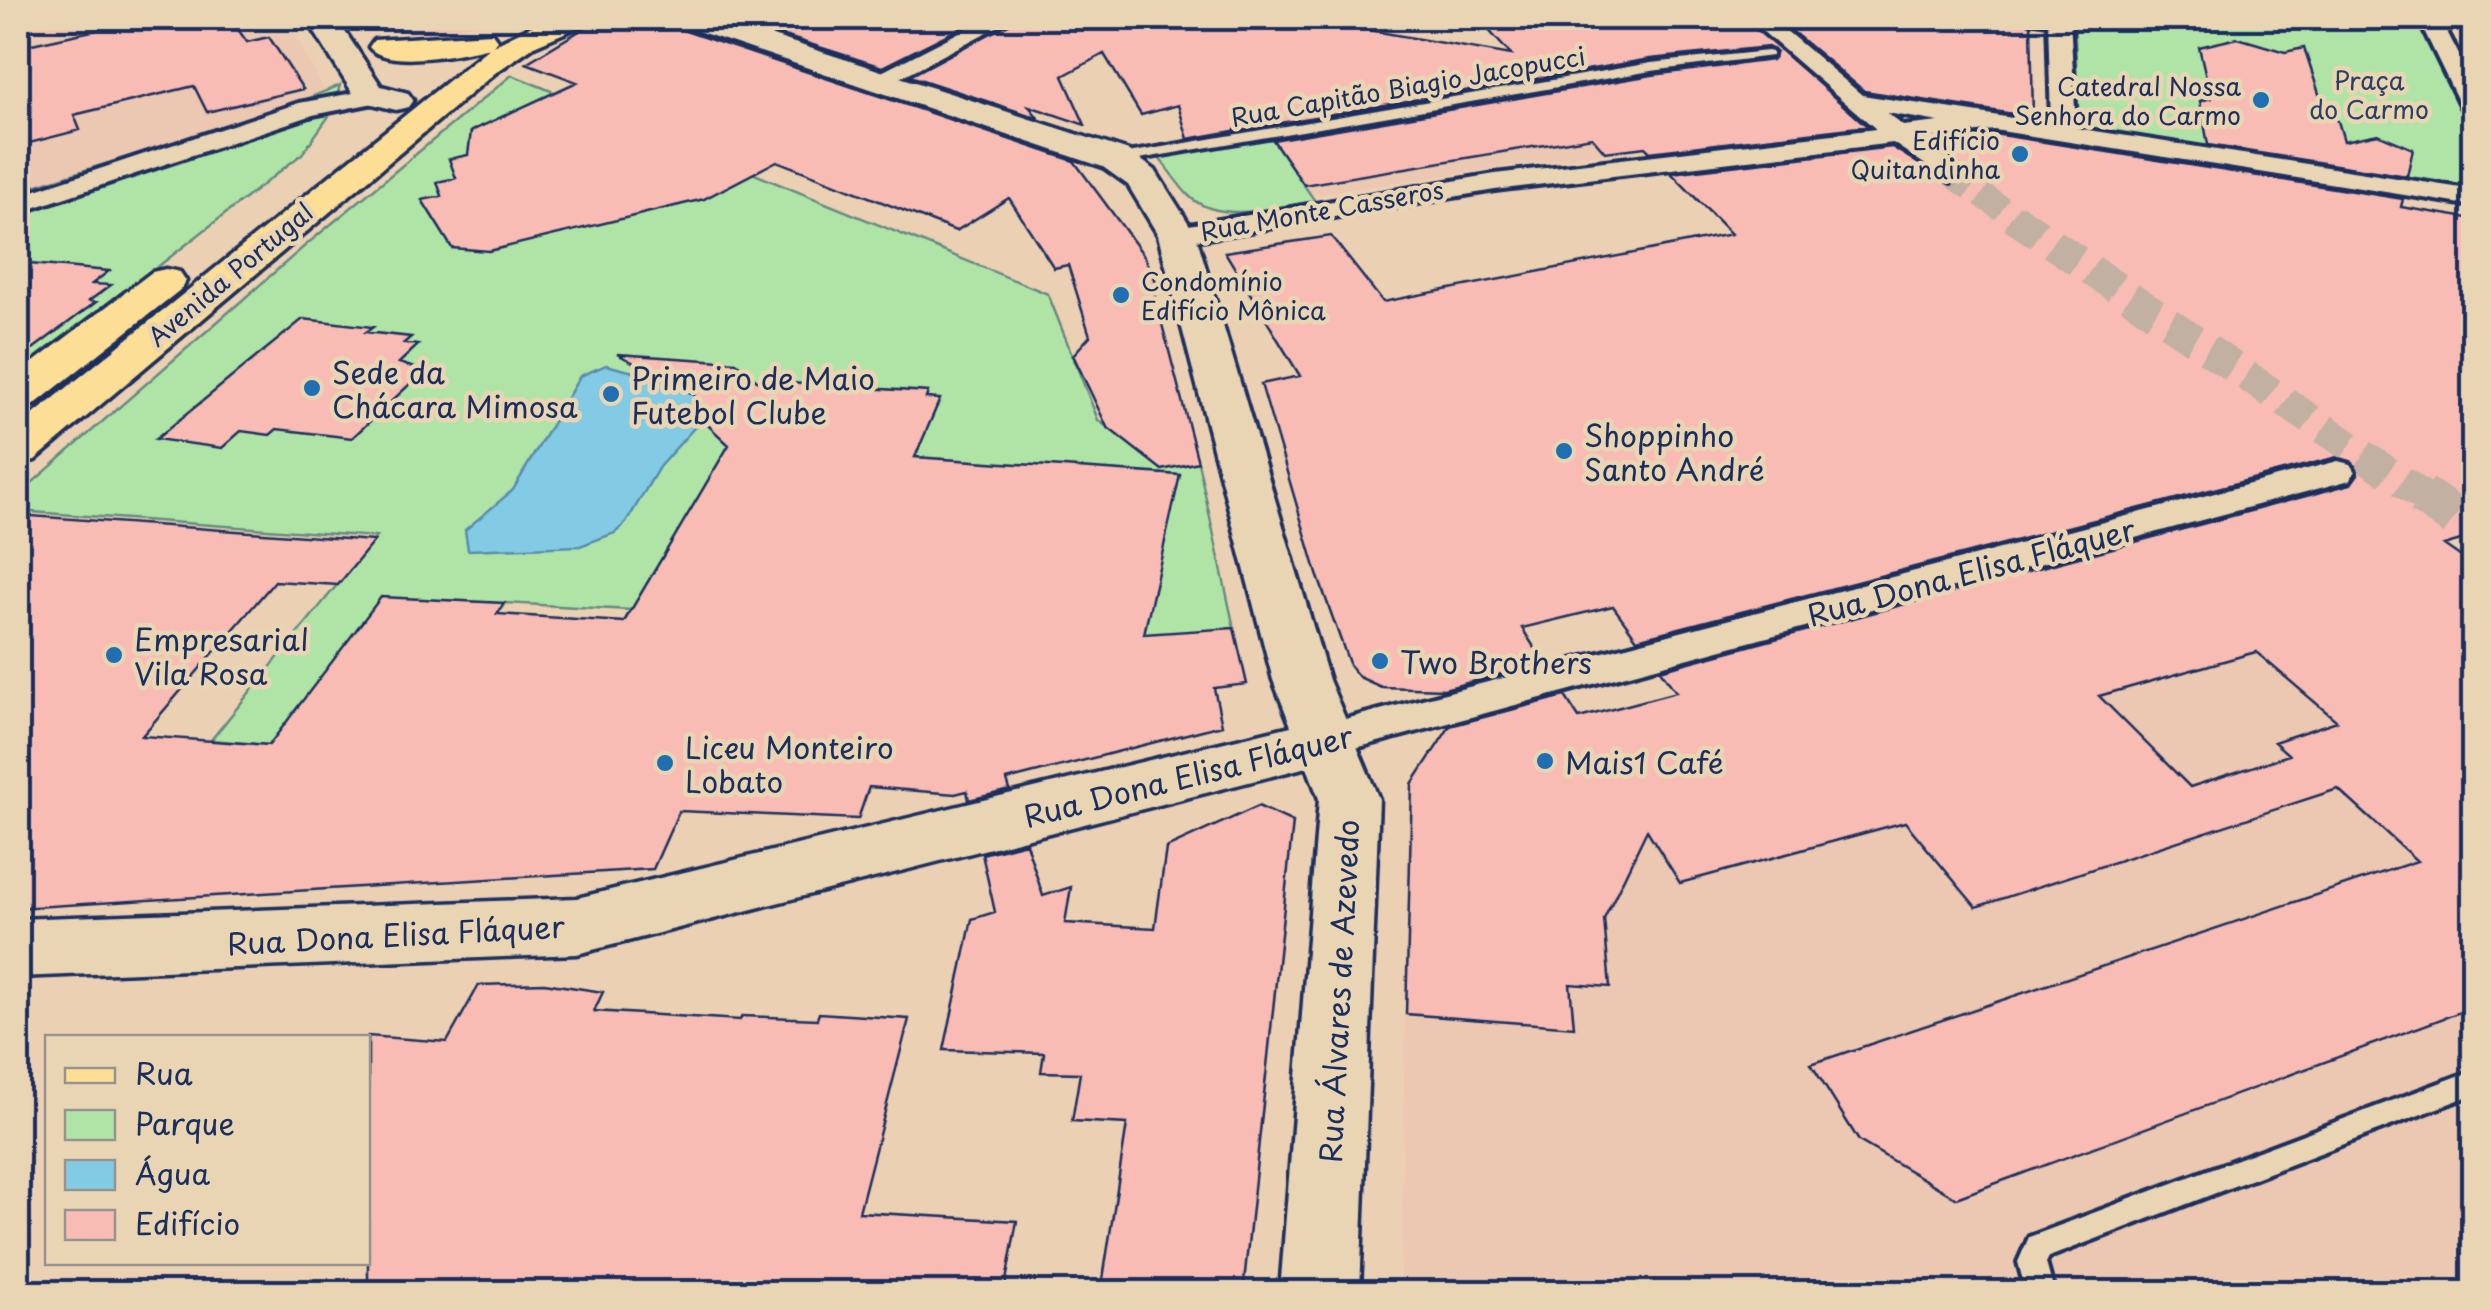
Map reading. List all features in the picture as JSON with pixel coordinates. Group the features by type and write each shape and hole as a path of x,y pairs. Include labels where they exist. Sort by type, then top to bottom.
{"main road":[{"path":"385,47 427,49 481,40 533,18"},
{"path":"407,96 574,18"},
{"path":"407,96 481,40"},
{"name":"Avenida Portugal","path":"18,395 407,96"},
{"name":"Avenida Portugal","path":"18,450 407,96"}],"street":[{"path":"321,18 407,96"},
{"path":"366,18 385,47 407,96"},
{"name":"Rua Monte Casseros","path":"688,18 1116,159 1142,178 1177,235 1481,184 1994,123"},
{"path":"878,80 1003,18"},
{"path":"1758,18 1854,101 1951,174"},
{"path":"2429,18 2474,109"},
{"path":"2443,18 2474,21"},
{"path":"2059,20 2064,134"},
{"path":"1768,54 1796,50"},
{"path":"18,205 308,108 407,96"},
{"path":"1854,101 2474,198"},
{"name":"Rua Álvares de Azevedo","path":"1177,235 1301,680 1346,786 1349,809 1320,1292"},
{"name":"Rua Dona Elisa Fláquer","path":"18,948 578,926 1326,740 2338,472"}],"lane":[{"path":"2022,18 2059,20"},
{"name":"Rua Capitão Biagio Jacopucci","path":"1116,159 1651,67 1768,54"},
{"path":"2040,1292 2032,1262 2039,1247 2474,1082"}],"shaded area":[{"path":"80,18 286,18 324,90 285,108 18,191 18,31"},
{"path":"396,18 485,18 437,36 408,36"},
{"path":"1770,56 1853,124 1605,152 1311,195 1270,136 1653,69"},
{"path":"2362,489 2473,566 2473,1292 1401,1292 1408,829 1412,784 1568,721 1838,649"}],"green space":[{"name":"Praça do Carmo","path":"2074,18 2405,18 2420,24 2473,136 2473,187 2079,127"},
{"name":"Primeiro de Maio Futebol Clube","path":"512,75 1048,294 1098,420 1162,470 1198,462 1234,628 592,682 630,610 505,603 452,682 270,745 211,740 376,537 18,511 18,495 307,244"},
{"path":"340,85 334,109 302,154 18,376 18,191 285,108"},
{"path":"1270,136 1315,201 1250,212 1216,210 1189,196 1159,158"}],"water":[{"path":"606,365 700,389 702,419 659,467 626,523 615,533 580,546 468,550 465,530 513,490 580,376"}],"building":[{"path":"152,18 230,18 247,42 269,37 303,89 207,112 194,86 74,115 80,130 18,146 18,47"},
{"path":"593,18 669,18 676,28 1074,161 1145,257 1158,286 1152,286 1198,462 1162,470 1107,427 1073,355 1090,336 1068,265 1054,268 1009,198 956,231 777,161 704,199 489,251 452,248 422,200 442,196 437,182 456,178 449,159 468,155 471,131 577,82 526,63 586,27"},
{"path":"728,18 980,18 882,67"},
{"path":"1017,18 1299,18 1511,55 1485,26 1600,18 1744,18 1867,126 1650,152 1645,147 1605,152 1592,137 1304,185 1273,140 1652,75 1772,60 1776,52 1768,47 1650,59 1263,126 1256,116 1233,131 1188,139 1178,105 1141,115 1104,54 1063,76 1085,125 1029,106 1038,118 910,76"},
{"path":"1776,18 2012,18 2031,24 2033,117 1864,91"},
{"name":"Catedral Nossa Senhora do Carmo","path":"2238,38 2285,52 2304,48 2326,115 2338,121 2344,141 2378,134 2413,149 2407,176 2208,145 2200,101 2211,98 2199,47"},
{"path":"1994,134 2403,199 2401,207 2474,219 2474,536 2444,545 2474,566 2474,1007 1956,1198 1859,1141 1811,1064 2417,861 2338,789 1976,907 1905,822 1680,883 1647,830 1604,919 1610,987 1570,984 1574,1027 1406,1014 1412,784 1450,726 1565,696 1579,718 1676,692 1660,670 2351,484 2358,474 2353,462 2337,457 1637,639 1613,606 1522,628 1544,663 1444,689 1381,687 1359,677 1350,666 1317,574 1261,384 1300,376 1225,252 1331,236 1383,302 1731,234 1671,173 1892,147 1953,185 1966,177 1966,171 1930,142","holes":["2256,652 2337,721 2274,742 2289,755 2190,787 2099,696"]},
{"path":"18,263 109,271 92,284 111,285 89,301 96,302 18,360"},
{"name":"Sede da Chácara Mimosa","path":"303,319 373,327 366,332 411,337 404,343 418,345 399,363 424,371 352,438 277,429 270,435 241,431 222,448 156,439"},
{"path":"617,354 736,362 758,381 928,392 926,398 940,399 915,457 1180,475 1144,634 1234,628 1247,684 1214,688 1222,725 1007,780 1010,790 969,800 967,791 955,794 869,787 858,819 679,811 653,869 18,908 18,515 374,541 338,585 275,581 142,736 269,745 381,597 504,603 497,614 624,622 729,445 697,415 695,395"},
{"path":"1258,806 1293,822 1243,1292 1101,1292 1127,1124 1072,1121 1080,1073 1041,1072 1044,1053 944,1050 972,919 995,912 982,854 1026,843 1043,896 1071,887 1065,923 1155,928 1166,848"},
{"path":"544,983 603,992 594,1011 740,1020 742,1016 817,1019 819,1013 909,1019 859,1212 1017,1221 1004,1292 368,1292 370,1036 447,1042 479,985"}],"tunnel":[{"path":"1951,174 2017,219"},
{"path":"2013,217 2426,498"},
{"path":"2422,495 2474,531"}],"place":[{"name":"Catedral Nossa Senhora do Carmo","path":"2261,100"},
{"name":"Edifício Quitandinha","path":"2020,154"},
{"name":"Condomínio Edifício Mônica","path":"1121,295"},
{"name":"Sede da Chácara Mimosa","path":"312,388"},
{"name":"Primeiro de Maio Futebol Clube","path":"611,394"},
{"name":"Shoppinho Santo André","path":"1564,451"},
{"name":"Empresarial Vila Rosa","path":"114,655"},
{"name":"Two Brothers","path":"1380,661"},
{"name":"Mais1 Café","path":"1545,761"},
{"name":"Liceu Monteiro Lobato","path":"665,763"}]}
